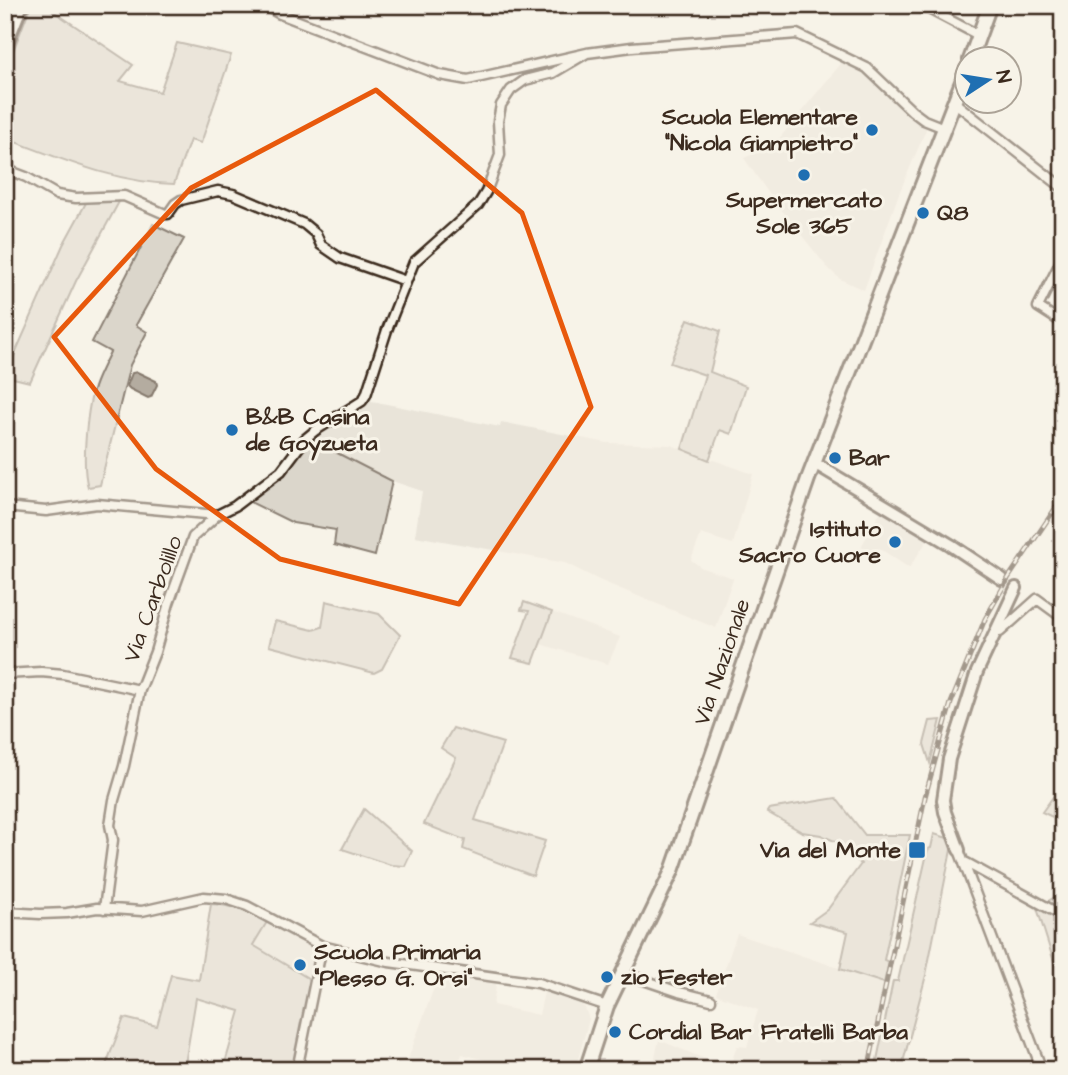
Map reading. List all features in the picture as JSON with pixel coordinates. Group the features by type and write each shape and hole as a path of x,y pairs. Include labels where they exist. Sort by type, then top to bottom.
{"main road":[{"path":"976,46 990,5"},
{"name":"Via Nazionale","path":"586,1070 607,1006 673,871 814,463 953,105"}],"street":[{"path":"5,48 22,5"},
{"path":"264,5 280,14 440,75 468,80 587,53 797,34 867,68 912,111 924,120 944,128"},
{"path":"921,5 980,36"},
{"name":"Via Carbolillo","path":"104,909 113,840 110,825 114,800 140,690 193,537 218,515 281,471 305,439 316,430 362,401 414,261 478,205 486,192 500,155 498,121 501,104 511,90 526,80 553,73 587,53"},
{"path":"972,116 1063,188"},
{"path":"5,169 26,177 57,195 76,198 124,196 165,214 181,200 218,191 233,194 304,225 316,234 321,245 340,258 406,281"},
{"path":"1063,257 1038,307 1063,323"},
{"path":"814,463 951,545 1002,579"},
{"path":"5,507 46,511 97,504 218,515"},
{"path":"1016,589 967,700 944,782 945,812 1042,1070"},
{"path":"995,632 1000,632 1037,599 1063,618"},
{"path":"5,674 63,674 140,690"},
{"path":"963,862 1063,916"},
{"path":"5,912 40,914 104,909 142,911 204,897 226,899 247,906 322,946 389,962 538,983 607,1006"},
{"path":"297,1070 322,946"},
{"path":"623,973 710,1000"}],"highlighted area":[{"path":"376,90 522,213 591,407 459,604 280,559 156,469 54,337 191,188"}],"shaded area":[{"path":"31,5 44,5 133,65 120,81 160,92 177,43 231,55 201,143 190,140 174,184 152,183 109,174 5,138 5,72"},
{"path":"844,60 859,69 906,113 927,127 898,196 864,290 840,279 827,267 744,158 773,146"},
{"path":"120,200 76,281 30,382 5,376 63,245 87,201"},
{"path":"153,224 184,239 136,325 147,332 130,365 100,485 88,487 85,450 90,405 96,382 110,352 92,342"},
{"path":"688,319 720,331 710,372 746,386 731,434 720,430 709,460 682,449 705,375 670,363"},
{"path":"137,372 156,381 157,385 151,397 148,398 127,386 132,373"},
{"path":"367,400 500,427 501,422 607,443 671,445 753,474 733,544 701,534 691,560 702,568 733,578 716,628 599,580 565,563 415,536 422,491 392,481 308,438"},
{"path":"308,438 392,481 375,556 334,545 336,530 293,523 246,500 280,475"},
{"name":"Istituto Sacro Cuore","path":"882,509 929,538 909,568 879,548 874,552 861,547"},
{"path":"326,601 379,614 400,635 382,669 374,673 269,646 275,621 313,630 322,627"},
{"path":"524,602 552,612 533,663 512,658 529,611 521,610"},
{"path":"552,612 620,637 608,664 540,644"},
{"path":"941,720 930,763 924,744 930,721"},
{"path":"453,728 503,743 475,820 545,841 533,876 463,849 465,840 424,824 456,758 441,748"},
{"path":"1063,783 1063,822 1042,812"},
{"path":"836,798 865,835 910,835 884,960 889,962 884,983 840,969 848,932 810,922 828,909 861,864 837,842 821,835 802,832 767,812 769,809"},
{"path":"364,809 412,851 405,866 391,865 342,849"},
{"path":"934,834 951,839 952,845 926,975 901,1070 875,1070 893,981 898,981 928,849 931,848"},
{"path":"1063,892 1063,979 1059,978 1037,908"},
{"path":"211,904 233,908 267,922 253,945 311,980 293,1070 223,1070 240,1011 196,998 185,1064 169,1061 167,1070 104,1070 124,1018 157,1026 171,975 199,980"},
{"name":"Scuola Primaria \"Plesso G. Orsi\"","path":"267,922 317,950 311,980 253,945"},
{"path":"737,934 884,983 865,1070 652,1070 659,1040 729,1069 737,1046 747,1047 758,1010 716,994"},
{"path":"439,974 497,979 493,1005 539,1015 545,988 576,999 585,1008 589,1019 575,1070 524,1070 462,1054 456,1070 404,1070"}],"railway":[{"path":"868,1070 925,797 951,703 985,619 1009,577 1063,497"}],"place":[{"name":"Scuola Elementare \"Nicola Giampietro\"","path":"872,130"},
{"name":"Supermercato Sole 365","path":"804,175"},
{"name":"Q8","path":"923,213"},
{"name":"B&B Casina de Goyzueta","path":"232,430"},
{"name":"Bar","path":"835,458"},
{"name":"Istituto Sacro Cuore","path":"895,542"},
{"name":"Via del Monte","path":"917,850"},
{"name":"Scuola Primaria \"Plesso G. Orsi\"","path":"300,965"},
{"name":"zio Fester","path":"607,977"},
{"name":"Cordial Bar Fratelli Barba","path":"615,1032"}]}
